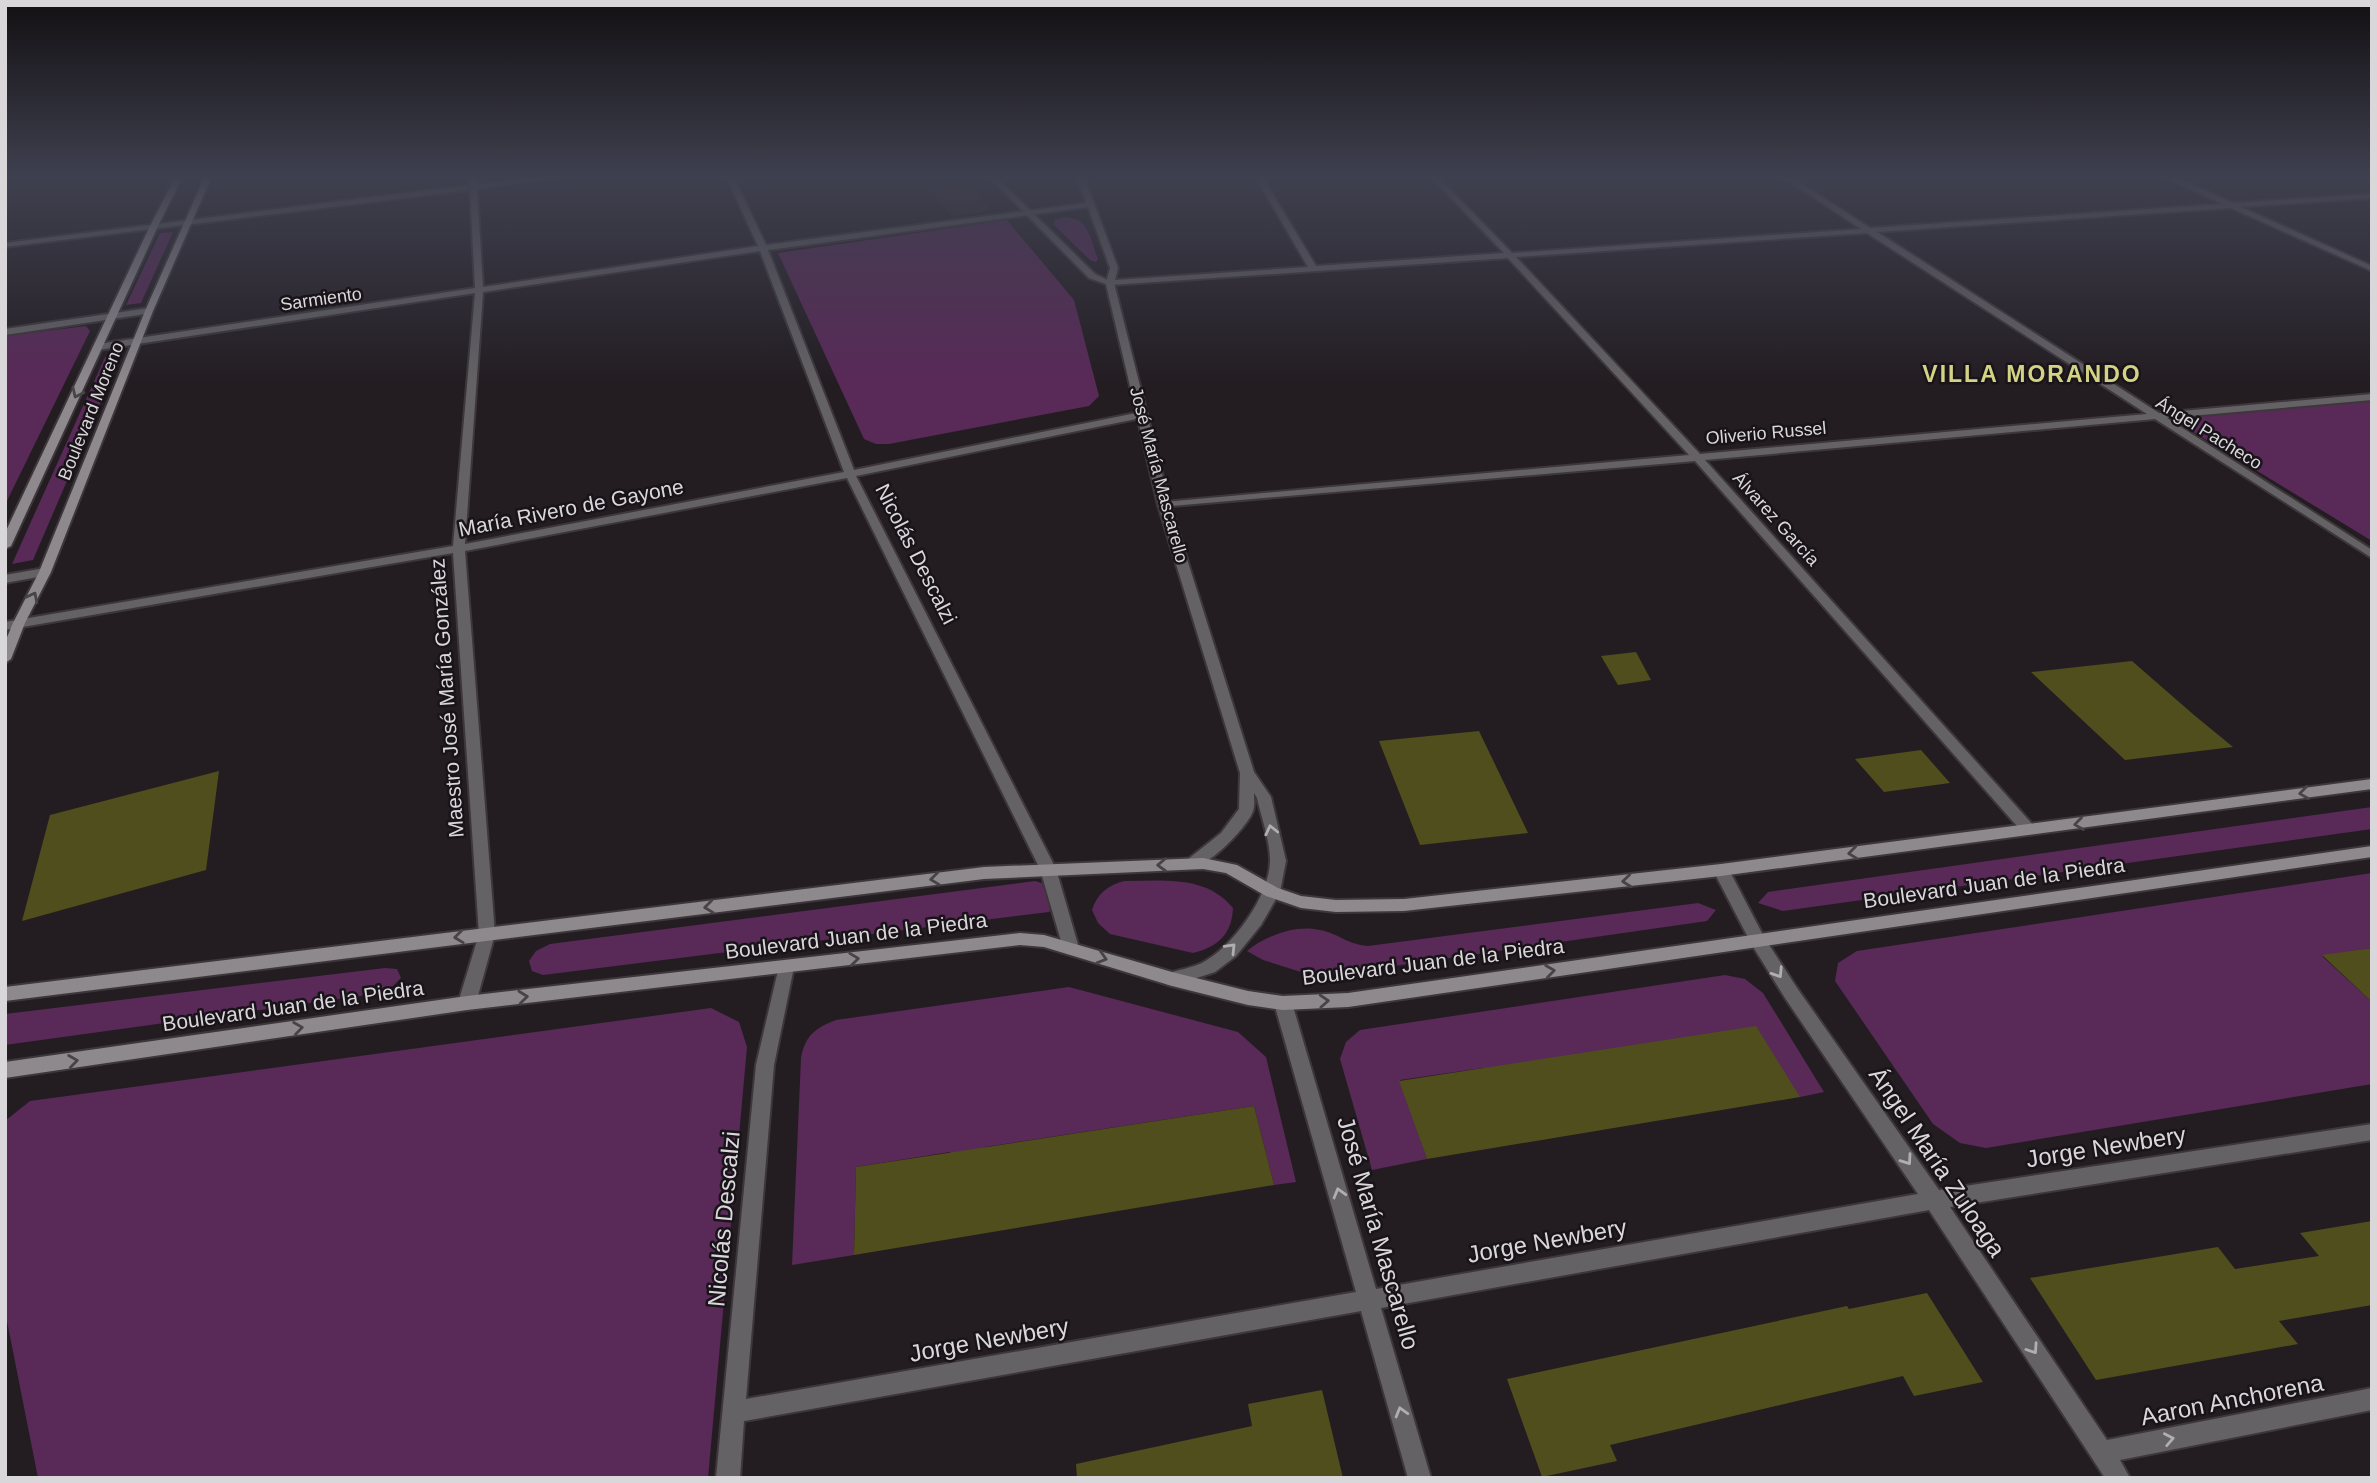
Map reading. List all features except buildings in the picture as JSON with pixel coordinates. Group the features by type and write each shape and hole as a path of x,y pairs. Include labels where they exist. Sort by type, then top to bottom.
{"main road":[{"name":"Boulevard Moreno","path":"5,546 145,245"},
{"name":"Boulevard Moreno","path":"5,659 19,623 45,572 149,311 179,245"},
{"path":"5,994 970,875 1048,869 1192,864 1225,867 1272,892 1306,901 1357,908 1721,870 2372,784"},
{"name":"Boulevard Juan de la Piedra","path":"5,1070 467,1003 1020,939 1044,941 1172,979 1248,998 1283,1003 1348,1000 2372,851"}],"street":[{"name":"Maestro José María González","path":"467,1003 487,934 459,549 479,292 476,245"},
{"name":"Nicolás Descalzi","path":"763,245 850,474 1048,869 1071,948"},
{"name":"Sarmiento","path":"99,347 784,245"},
{"path":"1060,245 1092,276 1110,282 1659,245"},
{"name":"José María Mascarello","path":"1105,245 1114,268 1110,282 1164,505 1247,773"},
{"path":"1299,245 1313,268"},
{"name":"Álvarez García","path":"1500,245 1697,456 2029,831"},
{"name":"Ángel Pacheco","path":"1890,245 2153,417 2372,555"},
{"path":"2320,245 2372,269"},
{"path":"5,332 149,311"},
{"name":"Oliverio Russel","path":"1164,505 2372,397"},
{"name":"María Rivero de Gayone","path":"5,626 459,549 1141,415"},
{"path":"5,579 45,572"},
{"path":"1192,864 1226,837 1246,810 1247,773"},
{"path":"1172,979 1209,967 1230,951 1255,921 1272,892 1278,861 1264,797 1247,773"},
{"name":"Ángel María Zuloaga","path":"1721,870 1758,941 2119,1478"},
{"name":"Nicolás Descalzi","path":"728,1478 765,1065 786,967"},
{"name":"José María Mascarello","path":"1283,1003 1420,1478"},
{"name":"Jorge Newbery","path":"733,1412 1934,1200 2372,1132"},
{"name":"Aaron Anchorena","path":"2102,1452 2372,1399"}],"shaded area":[{"path":"154,245 167,245 141,303 126,305"},
{"path":"832,245 1028,245 1074,300 1099,396 1089,406 889,444 876,444 864,439 778,253"},
{"path":"1075,245 1094,245 1098,259 1096,262 1090,260"},
{"path":"86,326 90,331 5,505 5,336"},
{"path":"121,355 33,560 12,564 105,357"},
{"path":"2372,399 2372,541 2187,428 2181,418 2188,415"},
{"path":"2372,807 2372,829 1783,911 1758,903 1768,892"},
{"path":"2372,873 2372,948 2322,956 2372,1002 2372,1084 1986,1148 1960,1143 1933,1124 1835,981 1838,963 1857,951"},
{"path":"1035,881 1049,885 1057,902 1049,912 543,975 532,971 529,961 536,951 550,944"},
{"path":"1124,881 1183,882 1210,890 1233,908 1230,925 1216,943 1193,953 1110,934 1098,923 1092,910 1104,891"},
{"path":"1698,903 1716,910 1707,921 1317,977 1263,960 1247,951 1272,936 1291,930 1311,929 1327,932 1368,946"},
{"path":"385,968 397,969 401,978 393,986 375,994 5,1045 5,1014"},
{"path":"1725,975 1745,979 1763,993 1824,1092 1800,1097 1488,1078 1483,1068 1400,1080 1427,1159 1372,1170 1340,1059 1346,1042 1360,1030"},
{"path":"1069,987 1238,1032 1266,1057 1296,1182 1274,1185 1254,1106 985,1147 951,1164 950,1152 856,1167 854,1255 792,1265 801,1058 808,1038 822,1026 836,1020"},
{"path":"711,1008 739,1022 747,1047 708,1478 38,1478 5,1311 5,1121 30,1101"}],"district":[{"name":"VILLA MORANDO","path":"2032,374"}]}
